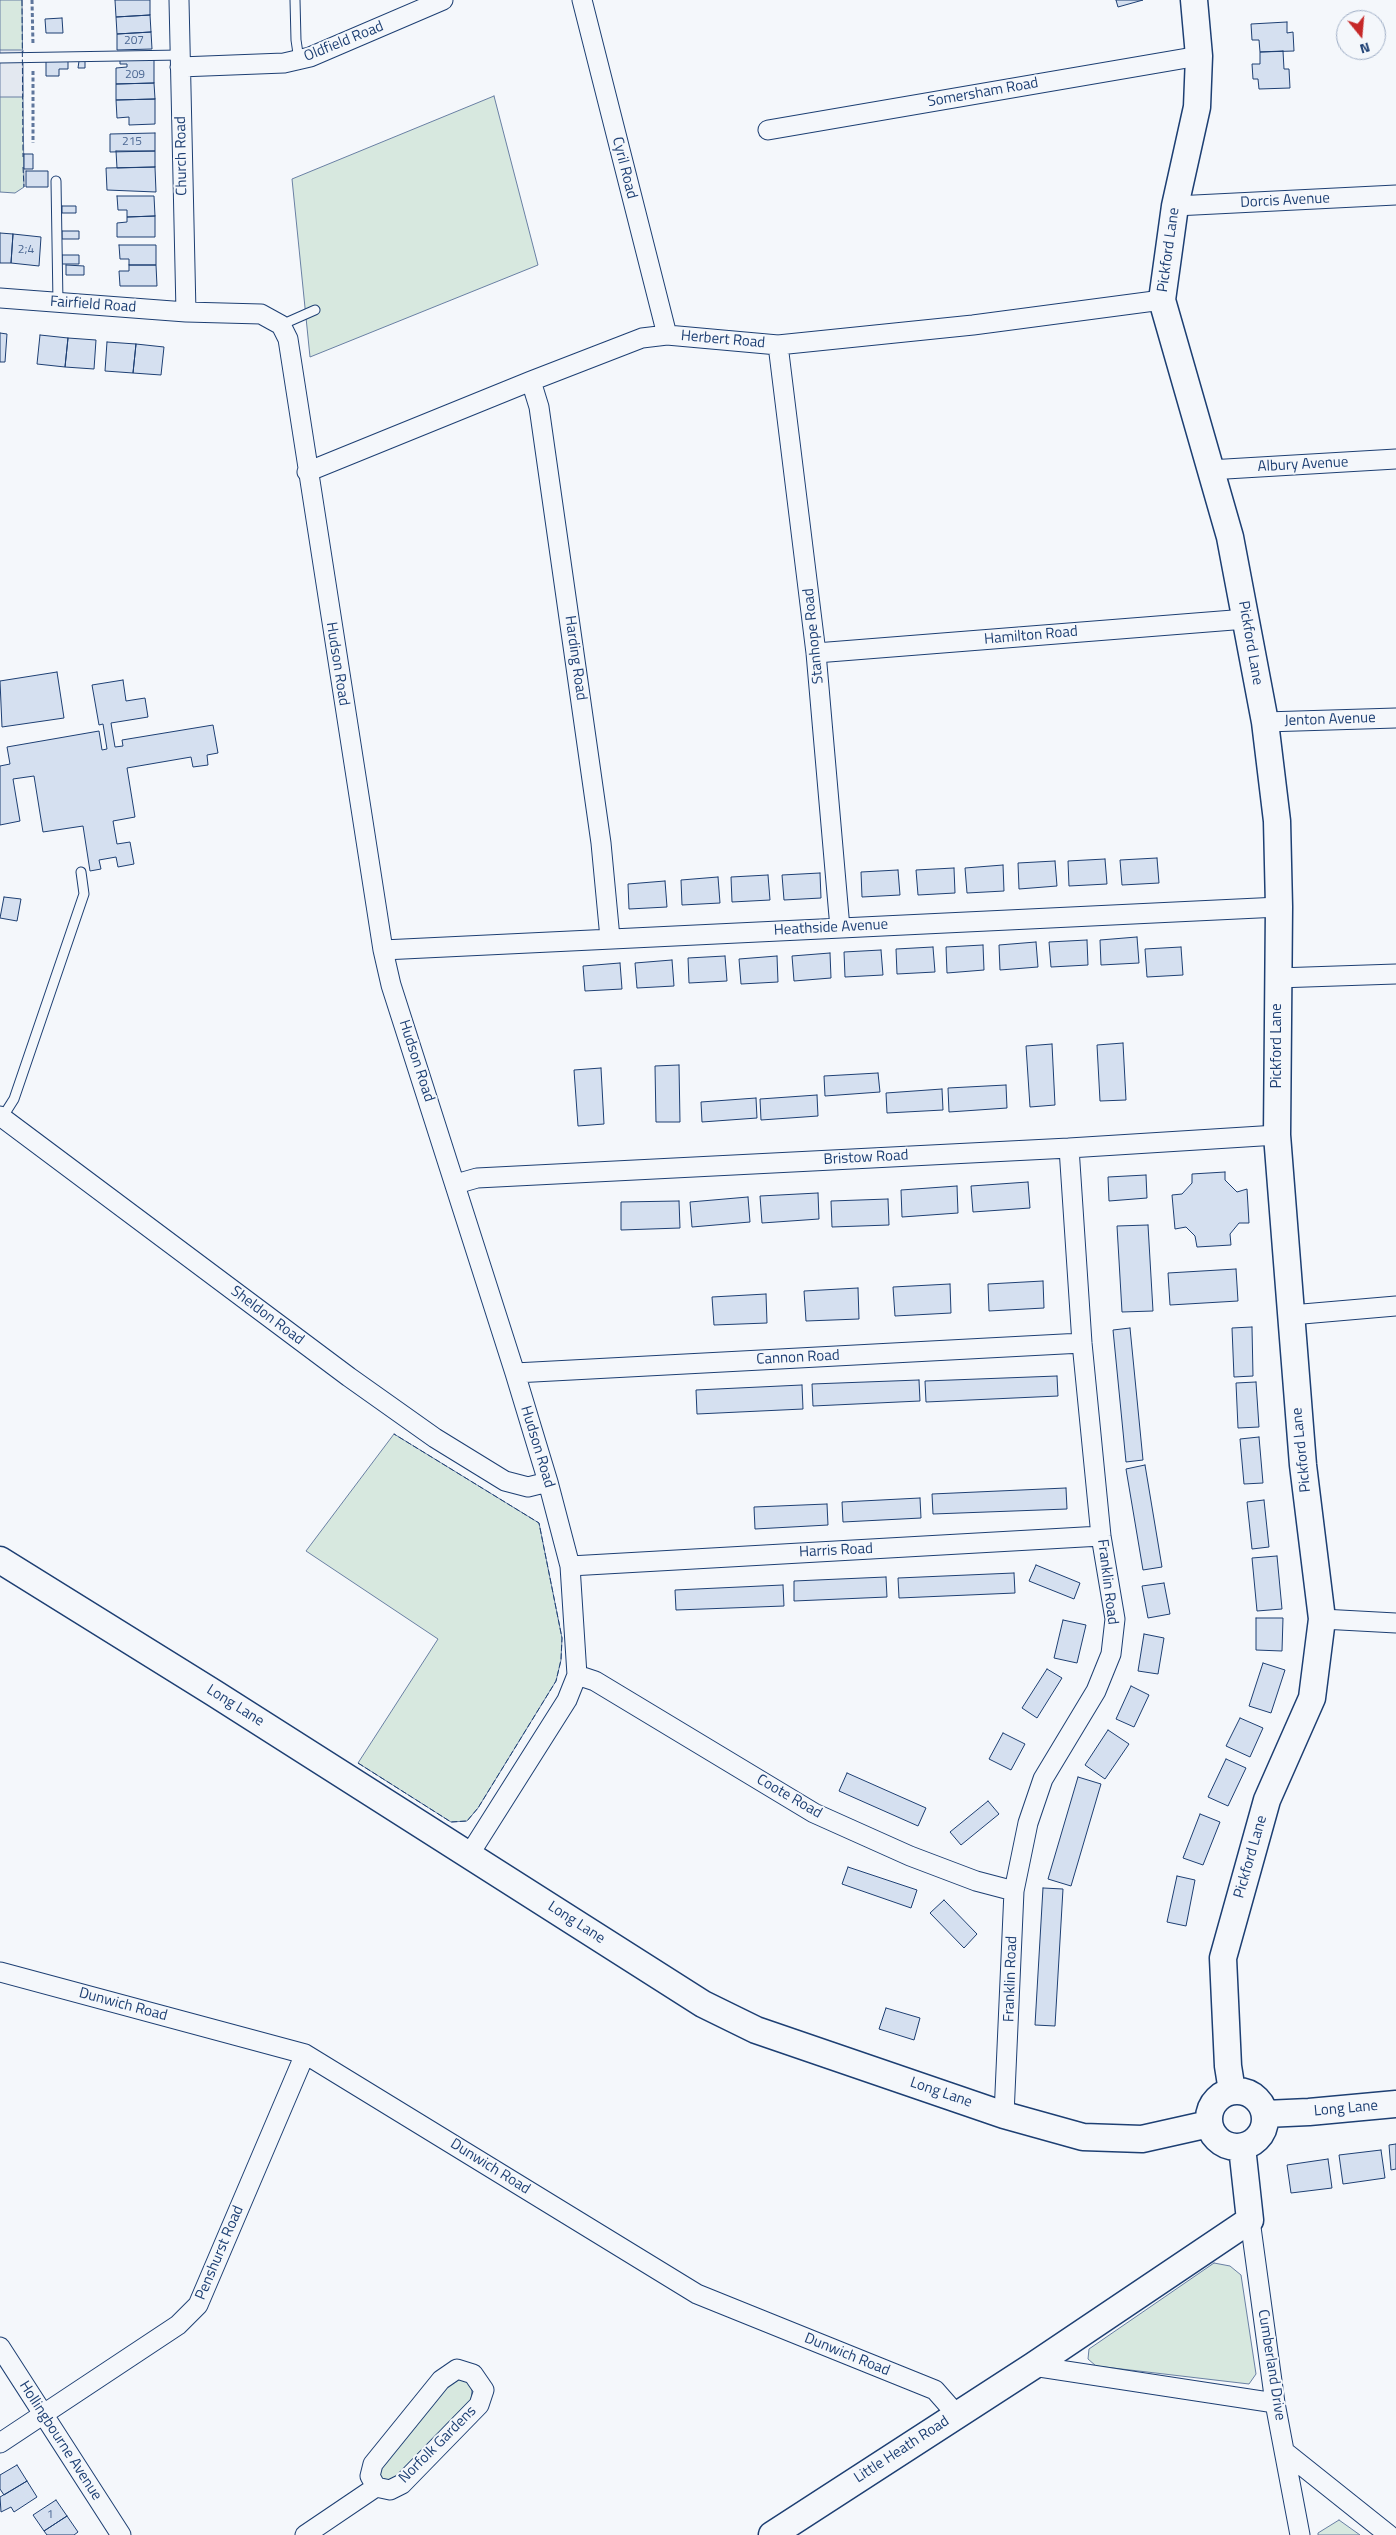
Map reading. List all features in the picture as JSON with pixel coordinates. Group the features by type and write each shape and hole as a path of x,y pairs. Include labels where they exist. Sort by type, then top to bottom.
{"street":[{"name":"Church Road","path":"179,0 186,312"},
{"name":"Oldfield Road","path":"180,61 284,63 299,60 443,0"},
{"name":"Cyril Road","path":"582,0 667,335"},
{"name":"Pickford Lane","path":"1194,0 1199,56 1197,107 1175,206 1162,300 1209,470 1230,537 1265,722 1277,821 1279,907 1276,1135 1303,1465 1322,1619 1312,1698 1267,1800 1223,1958 1228,2066 1232,2091"},
{"name":"Somersham Road","path":"768,130 1199,56"},
{"name":"Dorcis Avenue","path":"1175,206 1396,195"},
{"name":"Fairfield Road","path":"0,298 186,312"},
{"name":"Herbert Road","path":"307,472 642,338 667,335 778,345 973,325 1162,300"},
{"path":"186,312 261,314 281,325"},
{"name":"Hudson Road","path":"281,325 288,339 307,472 383,950 391,984 515,1373 548,1482 570,1566 576,1675 567,1700 469,1855"},
{"name":"Stanhope Road","path":"778,345 816,653 840,928"},
{"name":"Harding Road","path":"531,381 539,407 589,756 601,843 610,938"},
{"name":"Albury Avenue","path":"1209,470 1396,460"},
{"name":"Hamilton Road","path":"816,653 1246,618"},
{"name":"Jenton Avenue","path":"1265,722 1396,718"},
{"name":"Heathside Avenue","path":"383,950 1279,907"},
{"path":"1277,978 1396,974"},
{"name":"Sheldon Road","path":"1,1117 349,1377 435,1438 505,1481 528,1487 548,1482"},
{"name":"Bristow Road","path":"456,1184 477,1178 1069,1148 1276,1135"},
{"name":"Franklin Road","path":"1004,2114 1014,1891 1028,1823 1043,1779 1096,1691 1111,1654 1115,1619 1102,1536 1082,1344 1069,1148"},
{"path":"1291,1315 1396,1306"},
{"name":"Cannon Road","path":"515,1373 1082,1344"},
{"name":"Harris Road","path":"570,1566 1102,1536"},
{"name":"Long Lane","path":"0,1560 703,2004 756,2030 1004,2114 1083,2137 1142,2140 1209,2124"},
{"path":"1322,1619 1396,1623"},
{"name":"Coote Road","path":"576,1675 595,1681 814,1813 910,1856 976,1881 1014,1891"},
{"name":"Dunwich Road","path":"0,1972 305,2054 697,2294 935,2390 957,2415"},
{"name":"Penshurst Road","path":"0,2443 178,2325 198,2305 305,2054"},
{"path":"1232,2091 1243,2091 1253,2096 1261,2103 1265,2114 1265,2125 1261,2135 1253,2143 1242,2147 1232,2147 1221,2143 1213,2134 1209,2124 1209,2113 1214,2103 1222,2095 1232,2091"},
{"name":"Long Lane","path":"1265,2114 1396,2104"},
{"name":"Cumberland Drive","path":"1242,2147 1275,2403 1300,2535"},
{"name":"Little Heath Road","path":"772,2535 1033,2366 1250,2220"},
{"name":"Hollingbourne Avenue","path":"0,2347 121,2535"},
{"path":"1033,2366 1275,2403"},
{"name":"Norfolk Gardens","path":"305,2535 376,2487 390,2490 402,2484 479,2405 484,2390 473,2374 457,2369 441,2380 373,2464 370,2476 376,2487"},
{"path":"1285,2452 1389,2535"}],"lane":[{"path":"295,0 296,40 299,60"},
{"path":"0,58 33,56 180,61"},
{"path":"56,181 58,303"},
{"path":"281,325 315,310"},
{"path":"1,1117 14,1099 84,894 80,872"}],"path":[{"path":"32,0 33,143"}],"shaded area":[{"path":"0,0 22,0 24,187 15,193 0,192"},
{"path":"0,50 23,50 23,97 0,97"},
{"path":"494,96 538,265 310,357 292,179"},
{"path":"394,1434 539,1523 562,1638 561,1660 556,1681 478,1808 467,1821 451,1822 358,1763 438,1639 306,1551"},
{"path":"1214,2263 1230,2266 1241,2275 1256,2374 1249,2384 1096,2366 1088,2359 1089,2349"},
{"path":"459,2379 466,2381 472,2389 471,2401 396,2481 385,2484 376,2470 448,2382"},
{"path":"1339,2520 1360,2535 1318,2535 1318,2533"}],"building":[{"path":"115,0 150,0 150,15 116,17"},
{"path":"1116,0 1143,0 1118,7"},
{"path":"150,15 151,32 117,34 116,17"},
{"path":"62,18 63,33 46,33 45,19"},
{"path":"1287,22 1287,33 1293,32 1294,51 1260,52 1259,40 1252,40 1251,24"},
{"path":"151,32 152,49 117,50 117,34"},
{"path":"1283,51 1284,69 1289,69 1290,88 1259,89 1258,79 1253,79 1252,64 1260,64 1260,52"},
{"path":"120,59 154,59 154,83 116,84 116,68 127,67 127,64 120,64"},
{"path":"46,61 68,61 68,69 59,69 59,76 46,76"},
{"path":"79,61 85,61 85,68 78,68"},
{"path":"154,83 155,99 116,100 116,84"},
{"path":"155,99 155,124 129,125 129,117 117,118 116,100"},
{"path":"155,133 155,151 110,152 110,134"},
{"path":"116,151 155,151 155,167 117,168"},
{"path":"24,154 33,154 33,169 24,169"},
{"path":"155,167 156,192 107,190 106,168"},
{"path":"26,171 48,171 48,187 26,187"},
{"path":"117,196 154,196 155,216 127,217 127,210 118,210"},
{"path":"62,206 76,206 76,213 62,213"},
{"path":"155,216 155,237 117,237 117,223 127,222 127,217"},
{"path":"62,231 79,231 79,239 62,239"},
{"path":"0,233 13,234 11,263 0,263"},
{"path":"13,234 41,237 39,266 11,263"},
{"path":"119,245 156,245 156,265 129,265 129,259 120,259"},
{"path":"62,255 79,255 79,264 62,264"},
{"path":"66,265 84,266 84,275 66,275"},
{"path":"129,265 156,265 157,286 120,286 119,271 129,271"},
{"path":"0,333 7,334 5,362 0,362"},
{"path":"40,335 68,338 65,367 37,364"},
{"path":"68,338 96,340 94,369 65,367"},
{"path":"107,342 136,344 133,373 105,371"},
{"path":"136,344 164,347 161,375 133,373"},
{"path":"57,672 64,718 2,727 0,681"},
{"path":"123,680 126,701 145,698 148,717 111,723 115,747 123,746 122,740 213,725 218,753 207,755 208,765 193,767 191,757 127,768 135,817 113,821 117,844 130,842 134,864 118,867 116,857 99,860 101,869 90,871 83,826 43,832 34,776 13,779 20,821 0,825 0,766 10,764 7,747 99,731 102,750 107,749 103,724 99,725 92,685"},
{"path":"1157,858 1159,883 1122,885 1120,860"},
{"path":"1105,859 1107,884 1069,886 1068,861"},
{"path":"1055,861 1057,886 1019,889 1018,863"},
{"path":"1003,865 1004,891 967,893 965,868"},
{"path":"954,868 955,893 918,895 916,870"},
{"path":"898,870 900,895 862,897 861,872"},
{"path":"820,873 821,898 784,900 782,875"},
{"path":"768,875 770,900 732,902 731,877"},
{"path":"718,877 720,903 682,905 681,880"},
{"path":"665,881 667,907 629,909 628,884"},
{"path":"4,897 21,899 17,921 0,918"},
{"path":"1137,937 1139,963 1101,965 1100,940"},
{"path":"1087,940 1088,965 1051,967 1049,942"},
{"path":"1036,942 1038,967 1000,970 999,945"},
{"path":"983,945 984,970 947,973 946,947"},
{"path":"933,947 935,972 897,974 896,949"},
{"path":"1181,947 1183,975 1147,977 1145,949"},
{"path":"881,950 883,975 845,977 844,952"},
{"path":"830,953 831,978 794,981 792,956"},
{"path":"725,956 727,981 689,983 688,958"},
{"path":"777,956 778,982 741,984 739,959"},
{"path":"672,960 674,986 637,988 635,963"},
{"path":"620,963 622,989 585,991 583,966"},
{"path":"1123,1043 1126,1100 1100,1101 1097,1045"},
{"path":"1052,1044 1055,1105 1030,1107 1026,1046"},
{"path":"679,1065 680,1122 656,1122 655,1066"},
{"path":"601,1068 604,1124 578,1126 574,1070"},
{"path":"878,1073 880,1092 825,1096 824,1076"},
{"path":"1006,1085 1007,1108 949,1112 948,1088"},
{"path":"942,1089 943,1110 887,1113 886,1093"},
{"path":"817,1095 818,1116 761,1120 760,1099"},
{"path":"756,1098 757,1118 702,1122 701,1102"},
{"path":"1225,1172 1225,1180 1237,1192 1247,1189 1249,1223 1239,1223 1230,1234 1231,1245 1197,1247 1195,1236 1186,1227 1175,1229 1172,1195 1182,1194 1192,1183 1192,1174"},
{"path":"1146,1175 1147,1198 1109,1201 1108,1177"},
{"path":"1028,1182 1030,1208 973,1212 971,1186"},
{"path":"957,1186 958,1213 902,1217 901,1190"},
{"path":"818,1193 819,1219 762,1223 760,1196"},
{"path":"748,1197 750,1222 692,1227 690,1202"},
{"path":"888,1199 889,1225 832,1227 831,1201"},
{"path":"679,1201 680,1228 621,1230 621,1202"},
{"path":"1148,1225 1153,1311 1122,1312 1117,1226"},
{"path":"1236,1269 1238,1301 1170,1305 1168,1273"},
{"path":"1043,1281 1044,1308 989,1311 988,1284"},
{"path":"950,1284 951,1313 895,1316 893,1287"},
{"path":"858,1288 859,1319 806,1321 804,1291"},
{"path":"766,1294 767,1323 714,1325 712,1297"},
{"path":"1252,1327 1253,1376 1234,1377 1232,1328"},
{"path":"1130,1328 1143,1460 1126,1462 1113,1330"},
{"path":"1057,1376 1058,1396 926,1402 925,1381"},
{"path":"919,1380 920,1401 813,1406 812,1384"},
{"path":"1256,1382 1259,1427 1238,1428 1236,1383"},
{"path":"802,1385 803,1409 697,1414 696,1390"},
{"path":"1259,1437 1263,1483 1244,1484 1240,1439"},
{"path":"1145,1465 1162,1567 1143,1570 1126,1469"},
{"path":"1066,1488 1067,1509 933,1514 932,1494"},
{"path":"920,1498 921,1518 843,1522 842,1502"},
{"path":"1264,1500 1269,1547 1252,1549 1247,1502"},
{"path":"827,1504 828,1525 755,1529 754,1507"},
{"path":"1277,1556 1282,1609 1257,1611 1252,1558"},
{"path":"1036,1565 1080,1583 1074,1599 1029,1581"},
{"path":"1014,1573 1015,1593 899,1598 898,1578"},
{"path":"886,1577 887,1597 794,1601 794,1581"},
{"path":"1164,1583 1170,1614 1148,1618 1142,1586"},
{"path":"783,1585 784,1606 676,1610 675,1590"},
{"path":"1256,1618 1283,1618 1282,1651 1256,1650"},
{"path":"1063,1620 1086,1625 1077,1663 1054,1658"},
{"path":"1144,1634 1164,1638 1158,1674 1138,1671"},
{"path":"1263,1663 1285,1670 1271,1713 1249,1706"},
{"path":"1047,1669 1062,1678 1037,1718 1022,1708"},
{"path":"1131,1686 1149,1695 1134,1727 1116,1719"},
{"path":"1240,1718 1263,1728 1250,1757 1226,1746"},
{"path":"1108,1730 1129,1744 1105,1779 1085,1765"},
{"path":"1003,1733 1025,1744 1011,1770 989,1759"},
{"path":"1226,1759 1246,1768 1228,1806 1208,1797"},
{"path":"847,1773 926,1808 918,1826 839,1791"},
{"path":"1078,1777 1101,1784 1071,1886 1048,1879"},
{"path":"988,1801 999,1814 961,1845 950,1832"},
{"path":"1200,1814 1220,1822 1203,1865 1183,1858"},
{"path":"848,1867 917,1890 911,1908 842,1884"},
{"path":"1177,1876 1195,1880 1186,1926 1167,1922"},
{"path":"1043,1888 1063,1889 1055,2026 1035,2025"},
{"path":"944,1900 977,1934 964,1948 930,1913"},
{"path":"886,2008 920,2018 914,2040 879,2029"},
{"path":"1396,2144 1396,2169 1391,2170 1389,2145"},
{"path":"1381,2150 1385,2178 1343,2184 1339,2155"},
{"path":"1328,2159 1332,2188 1291,2193 1287,2165"},
{"path":"17,2465 27,2481 4,2495 0,2489 0,2475"},
{"path":"27,2481 37,2497 14,2512 11,2507 1,2512 0,2497"},
{"path":"56,2500 67,2516 44,2531 33,2515"},
{"path":"67,2516 78,2532 74,2535 47,2535 44,2531"}],"fence":[{"path":"22,0 23,157"},
{"path":"23,167 24,187"},
{"path":"358,1763 451,1822 467,1821 478,1808 556,1681 561,1660 562,1638 539,1523 394,1434"}]}
